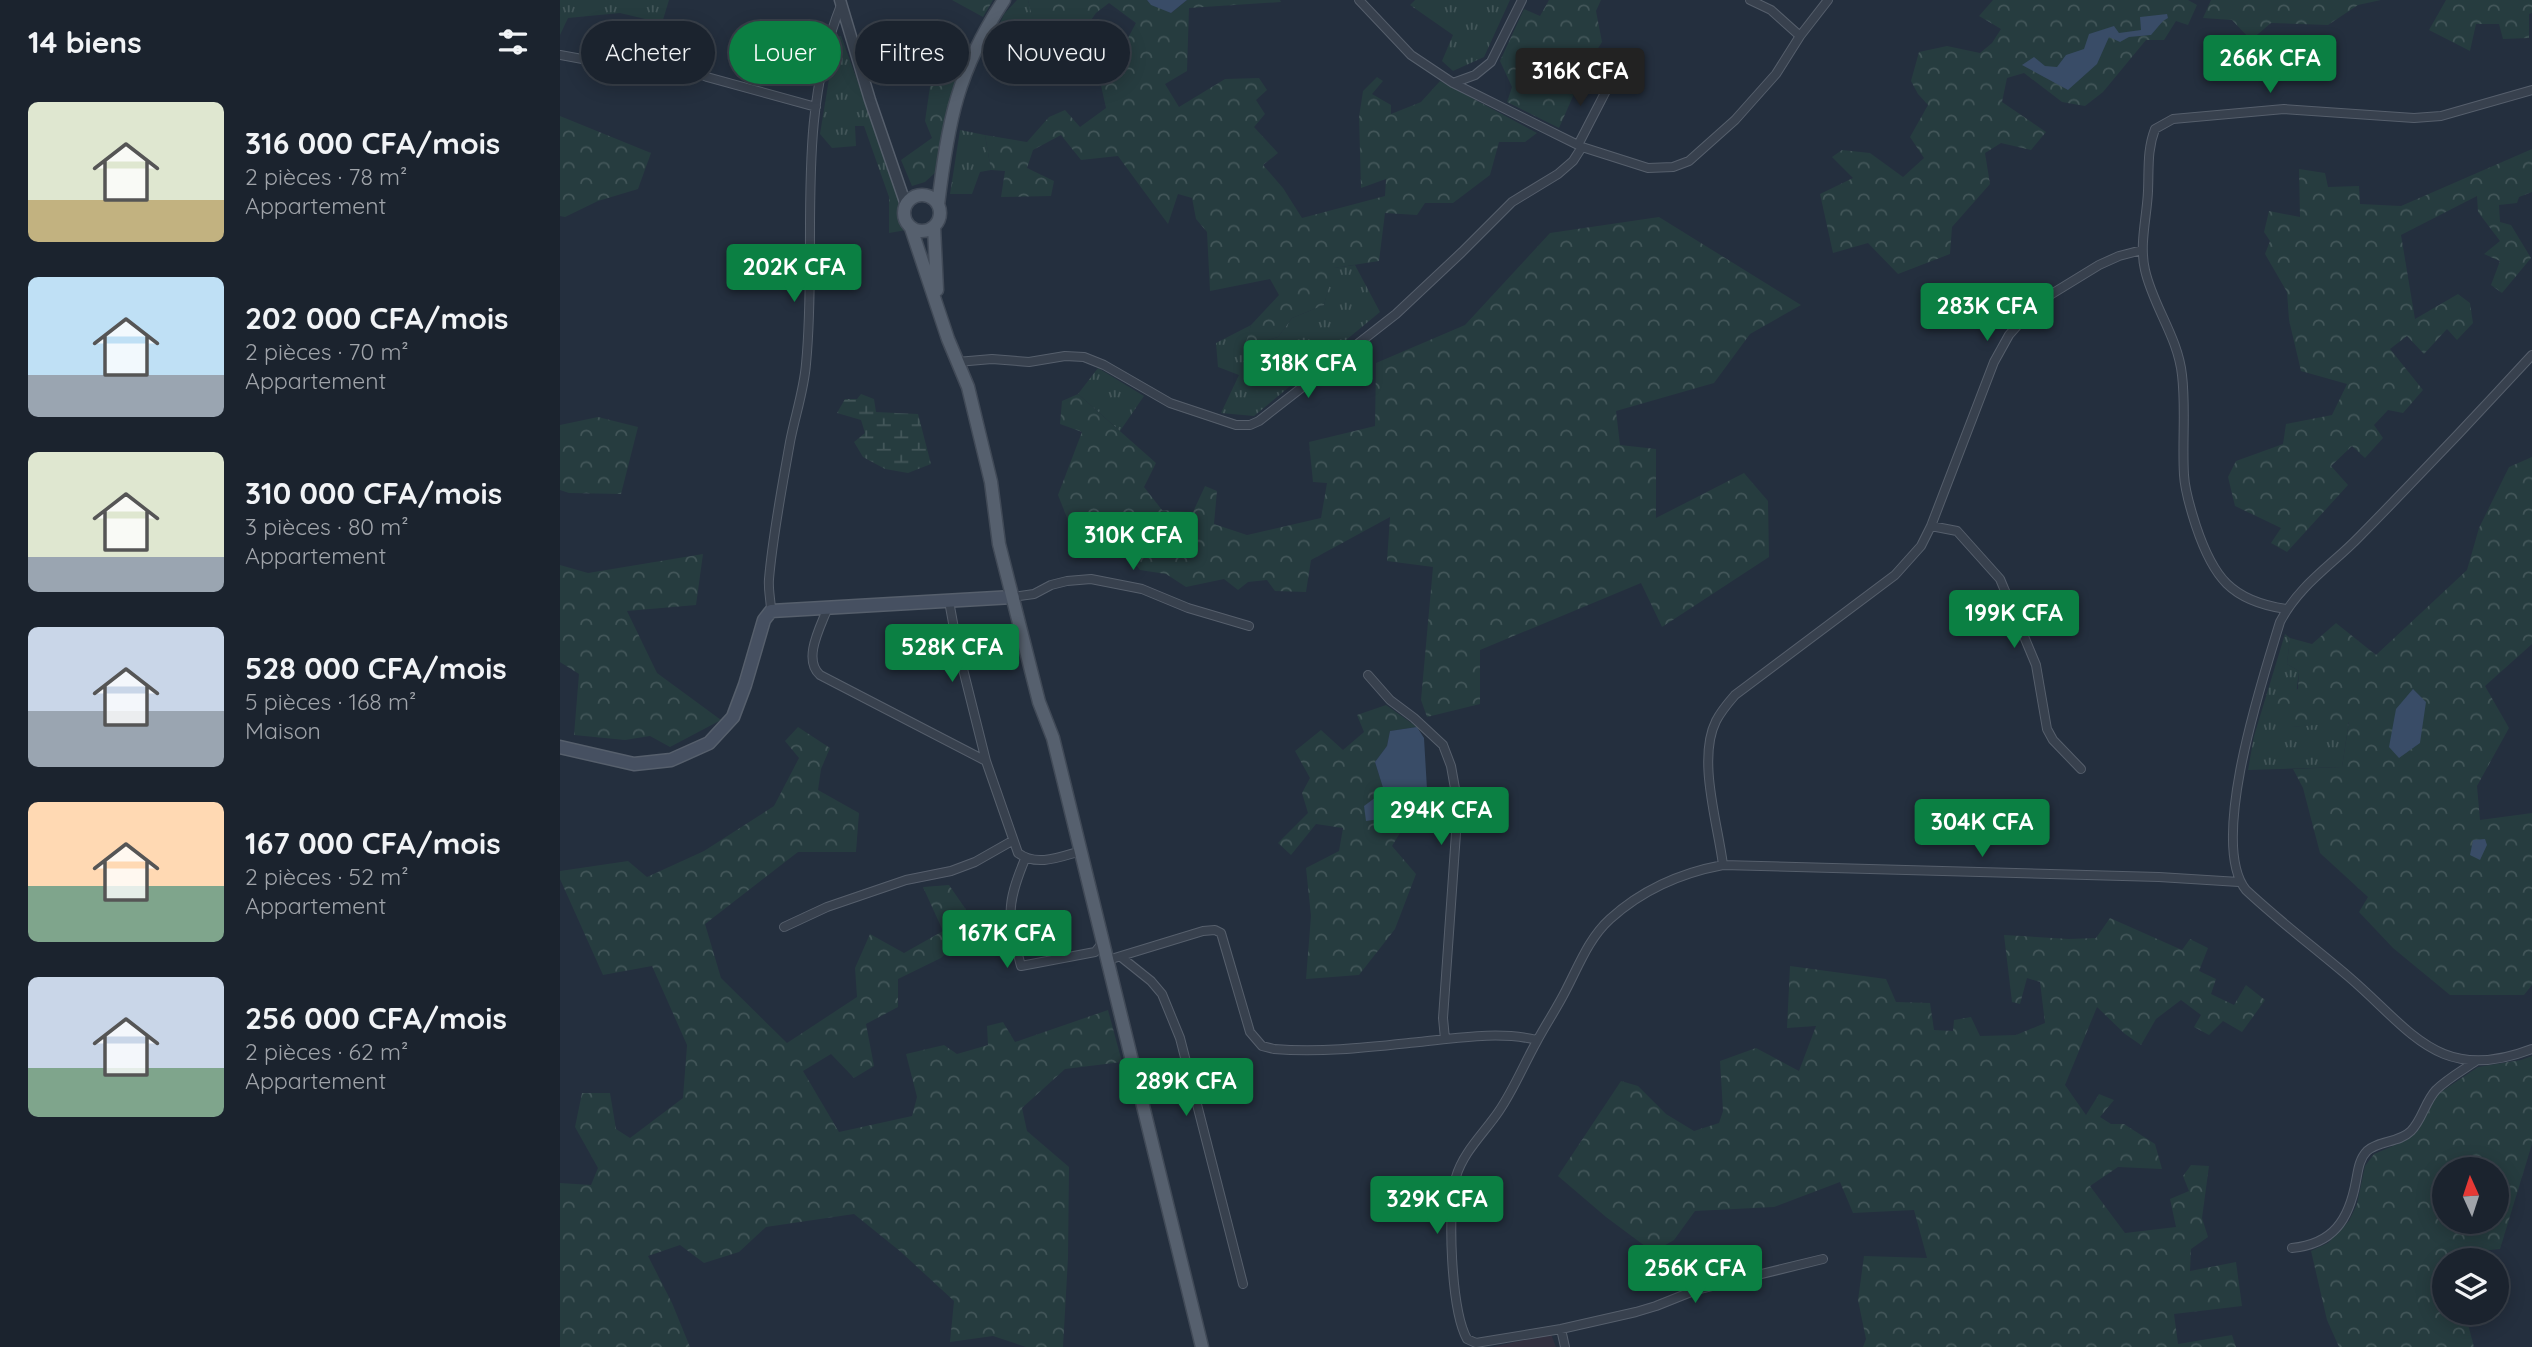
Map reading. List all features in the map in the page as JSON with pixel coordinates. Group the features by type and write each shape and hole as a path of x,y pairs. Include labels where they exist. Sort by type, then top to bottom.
{"main road":[{"path":"937,205 947,132 954,104 972,53 1003,0"},
{"path":"938,304 934,227 940,212 932,199 918,195 911,198 905,213 968,387 988,469 999,544 1039,702 1053,738 1104,941 1114,958 1202,1347"},
{"path":"911,228 927,231 934,227"},
{"path":"560,747 634,764 671,760 709,743 733,717 746,685 764,620 771,611 1013,597"}],"street":[{"path":"1360,0 1411,55 1453,83 1580,146 1648,168 1673,167 1689,161 1735,120 1776,74 1800,36 1828,0"},
{"path":"1453,83 1475,75 1491,62 1522,0"},
{"path":"1750,0 1771,10 1800,36"},
{"path":"771,611 769,581 779,501 806,364 808,173 826,52 840,2"},
{"path":"840,2 906,205"},
{"path":"560,55 604,63 644,49 707,77 816,107"},
{"path":"957,362 992,359 1028,362 1065,356 1084,357 1104,365 1170,403 1236,425 1250,425 1259,421 1396,314 1512,202 1558,174 1573,160 1609,85"},
{"path":"2286,610 2266,606 2239,595 2223,582 2213,568 2187,498 2184,478 2182,374 2178,353 2145,271 2142,250 2148,190 2148,145 2155,129 2162,123 2173,120 2284,109 2414,118 2441,116 2532,90"},
{"path":"1723,865 1709,762 1711,735 1724,709 1735,695 1763,673 1895,575 1921,546 1994,362 2009,335 2031,310 2099,265 2142,250"},
{"path":"2532,355 2351,545 2305,586 2286,610 2251,717 2240,769 2234,835 2235,873 2239,882 2354,981 2415,1039 2452,1058 2476,1062 2532,1049"},
{"path":"1931,526 1957,531 2000,579 2036,665 2047,729 2053,740 2081,769"},
{"path":"1013,597 1034,594 1051,585 1067,581 1091,579 1142,589 1188,608 1249,626"},
{"path":"949,601 957,645 986,761 1018,853 1025,859 1052,859 1081,851"},
{"path":"828,607 813,650 812,662 820,675 986,761"},
{"path":"1368,675 1390,700 1443,745 1451,766 1456,794 1457,833 1443,1018 1446,1039"},
{"path":"784,927 827,907 906,880 951,871 975,862 1012,841"},
{"path":"1025,859 1013,887 1009,916 1021,966 1095,952 1104,941"},
{"path":"1823,1259 1696,1290 1656,1306 1561,1329 1476,1343 1467,1339 1461,1319 1452,1254 1451,1201 1457,1174 1468,1152 1501,1109 1590,943 1611,918 1656,885 1702,869 1723,865 2159,877 2239,882"},
{"path":"1114,958 1203,931 1214,930 1221,933 1250,1032 1262,1046 1274,1049 1372,1047 1508,1036 1537,1040"},
{"path":"1114,958 1151,981 1162,994 1180,1038 1243,1284"},
{"path":"2292,1248 2321,1242 2331,1235 2353,1202 2360,1161 2367,1152 2409,1133 2436,1090 2476,1062"},
{"path":"1561,1329 1564,1347"}],"shaded area":[{"path":"1551,1334 1556,1347 1493,1347"}],"green space":[{"path":"560,0 669,0 663,21 620,13 568,18 560,35"},
{"path":"952,0 993,0 983,17"},
{"path":"1017,0 1028,0 1034,21 1001,21"},
{"path":"1028,0 1147,0 1171,13 1187,0 1280,0 1281,2 1189,8 1187,71 1165,84 1179,107 1225,79 1259,78 1267,90 1256,100 1265,114 1254,127 1278,153 1263,165 1283,188 1302,218 1385,196 1386,179 1361,188 1359,117 1363,91 1377,77 1383,81 1372,94 1391,105 1391,114 1421,102 1440,81 1537,133 1525,142 1499,142 1490,175 1453,203 1425,203 1417,215 1385,213 1379,261 1334,268 1324,305 1292,318 1278,337 1245,346 1251,325 1279,295 1270,279 1210,291 1207,232 1196,219 1192,198 1178,194 1168,224 1118,156 1081,160 1061,135 1033,150 1027,168 1054,181 1051,196 1001,197 1005,171 991,170 985,135 1027,142 1049,117 1065,110 1080,127 1106,108 1101,84 1130,84 1130,34 1136,23 1109,3 1090,21 1033,21"},
{"path":"1415,0 1510,0 1484,57 1453,71 1442,61 1453,35 1410,5"},
{"path":"1549,0 1601,0 1596,11 1602,42 1585,69 1559,128 1507,102 1512,87 1500,61 1524,9 1540,16"},
{"path":"1993,0 2188,0 2197,5 2188,25 2176,21 2164,40 2146,40 2103,92 2085,106 2062,102 2024,73 2007,78 2002,102 2046,132 2031,150 2001,143 1985,153 1990,184 1952,227 1950,254 1898,274 1868,243 1833,253 1820,194 1853,178 1832,157 1842,150 1870,153 1903,177 1924,158 1910,137 1928,105 1911,81 1919,52 1947,46 1980,53 1992,43 2001,29 1979,16"},
{"path":"2211,0 2381,0 2358,5 2328,25 2271,23 2251,40 2232,20 2203,18"},
{"path":"2446,0 2532,0 2529,38 2503,39 2499,24 2476,24 2470,51 2429,30"},
{"path":"841,36 855,74 855,84 859,84 912,229 889,233 889,197 864,126 855,126 856,146 832,148 820,134 828,84 841,84"},
{"path":"930,84 958,84 938,170 925,182 912,186 901,160 932,138 925,121"},
{"path":"560,116 651,153 638,189 598,201 565,217 560,216"},
{"path":"960,130 985,135 991,170 980,172 972,194 950,194"},
{"path":"2532,149 2532,192 2519,197 2517,203 2499,205 2500,222 2511,225 2531,258 2502,293 2491,285 2500,261 2484,254 2500,241 2478,212 2477,196 2401,235 2415,319 2458,294 2470,303 2473,323 2457,340 2447,329 2424,354 2407,336 2390,349 2423,390 2403,413 2388,410 2374,425 2383,438 2365,458 2352,446 2331,466 2348,485 2287,552 2271,543 2281,528 2235,506 2228,477 2236,461 2283,444 2286,424 2332,415 2347,384 2301,371 2289,320 2287,292 2265,254 2270,241 2264,232 2269,211 2300,217 2299,169 2325,173 2328,187 2359,186 2360,204 2401,206"},
{"path":"1659,217 1801,305 1750,334 1714,383 1616,411 1620,445 1656,449 1656,518 1744,473 1768,501 1769,557 1662,627 1641,583 1480,650 1480,704 1427,717 1421,700 1433,567 1387,561 1390,517 1311,560 1306,592 1275,591 1267,580 1248,582 1238,590 1224,579 1186,587 1166,574 1140,570 1128,555 1081,553 1058,495 1082,432 1060,424 1062,401 1078,394 1156,463 1144,487 1162,510 1193,512 1205,486 1217,491 1214,524 1247,535 1321,518 1327,483 1313,482 1309,442 1375,426 1376,363 1465,325 1550,233"},
{"path":"1355,265 1380,312 1254,416 1221,413 1239,375 1218,367 1216,343 1251,325 1246,346 1278,337 1292,318 1324,305 1333,268"},
{"path":"1098,368 1144,396 1120,431 1078,394"},
{"path":"861,394 874,399 876,412 918,414 931,464 908,473 885,469 863,457 854,442 865,433 861,420 837,413 845,399 857,399"},
{"path":"598,417 638,427 621,494 569,493 560,490 560,425"},
{"path":"2532,457 2532,644 2485,686 2509,728 2477,786 2480,820 2532,813 2532,985 2524,995 2450,995 2393,948 2359,912 2368,897 2320,853 2303,788 2293,769 2342,767 2349,722 2292,727 2274,708 2280,694 2298,689 2299,671 2287,664 2290,638 2312,644 2336,623 2376,655 2467,570 2479,528 2509,467"},
{"path":"703,554 696,605 627,611 657,673 721,720 670,747 650,736 625,740 574,735 579,674 560,662 560,565 588,573"},
{"path":"2285,634 2290,638 2287,664 2299,671 2292,727 2349,721 2342,767 2248,770 2254,736"},
{"path":"1386,705 1417,727 1390,731 1387,746 1375,762 1384,791 1400,804 1427,789 1392,846 1416,874 1395,929 1359,975 1306,979 1311,916 1306,868 1339,851 1343,828 1316,824 1291,855 1278,843 1308,813 1302,793 1310,778 1295,751 1321,730 1343,750 1364,732 1357,715"},
{"path":"798,727 830,748 821,769 818,790 859,813 856,852 798,852 705,924 721,978 787,1043 857,997 855,968 870,934 904,953 943,931 923,887 949,885 976,924 941,958 898,979 898,1007 866,1024 874,1066 854,1078 831,1054 803,1071 839,1132 912,1116 917,1097 906,1054 944,1045 957,1054 988,1045 987,1026 1003,1022 1015,1042 1108,1010 1122,1062 1065,1069 1022,1108 1027,1131 1069,1167 1063,1347 1026,1347 993,1336 950,1342 954,1301 901,1252 854,1214 766,1227 739,1252 704,1263 680,1245 648,1256 690,1347 560,1347 560,1183 591,1185 598,1168 575,1127 582,1093 610,1093 616,1129 630,1138 683,1098 687,1045 652,966 603,975 560,879 560,871 628,861 647,877 704,851 774,806 799,758 785,741"},
{"path":"2110,918 2182,950 2190,939 2208,948 2199,971 2216,979 2211,994 2234,1005 2246,985 2265,1000 2242,1032 2223,1021 2209,1035 2194,1027 2201,1015 2181,1000 2156,1019 2141,1045 2125,1034 2097,1007 2065,1085 2086,1115 2099,1094 2114,1100 2100,1117 2111,1124 2124,1124 2155,1144 2162,1169 2118,1167 2090,1186 2125,1233 2176,1227 2170,1199 2189,1191 2183,1176 2191,1165 2209,1166 2202,1218 2208,1237 2191,1249 2190,1271 2236,1262 2242,1306 2174,1314 2178,1344 2232,1335 2236,1347 1863,1347 1866,1339 1858,1300 1864,1256 1927,1258 1914,1210 1853,1213 1840,1182 1774,1207 1695,1211 1674,1240 1653,1252 1558,1176 1621,1081 1638,1086 1666,1114 1694,1131 1719,1123 1723,1111 1720,1061 1756,1048 1799,1071 1816,1026 1787,1028 1790,966 1886,979 1896,1002 1930,1003 1934,1030 1953,1031 1954,1020 1971,1017 1980,1036 2016,1035 2045,1023 2040,982 2027,978 2020,1004 2012,1002 2004,935 2096,938"},
{"path":"2532,1056 2532,1144 2510,1216 2510,1157 2432,1157 2432,1234 2505,1234 2500,1248 2432,1248 2432,1325 2468,1325 2474,1347 2339,1347 2327,1320 2311,1251 2328,1243 2349,1221 2357,1204 2365,1166 2374,1154 2407,1140 2419,1129 2438,1094 2478,1067"}],"water":[{"path":"1147,0 1187,0 1171,13 1151,5"},
{"path":"2167,14 2168,18 2151,35 2129,37 2120,42 2109,37 2097,64 2068,90 2022,65 2034,57 2045,66 2057,67 2066,55 2084,49 2089,34 2114,26 2119,33 2141,30 2140,17"},
{"path":"2413,689 2426,702 2420,743 2399,758 2389,747 2396,709"},
{"path":"1417,727 1424,738 1427,789 1400,804 1395,817 1366,821 1364,806 1384,791 1375,762 1387,746 1390,731"},
{"path":"2485,839 2487,845 2480,860 2470,855 2473,840"}]}
